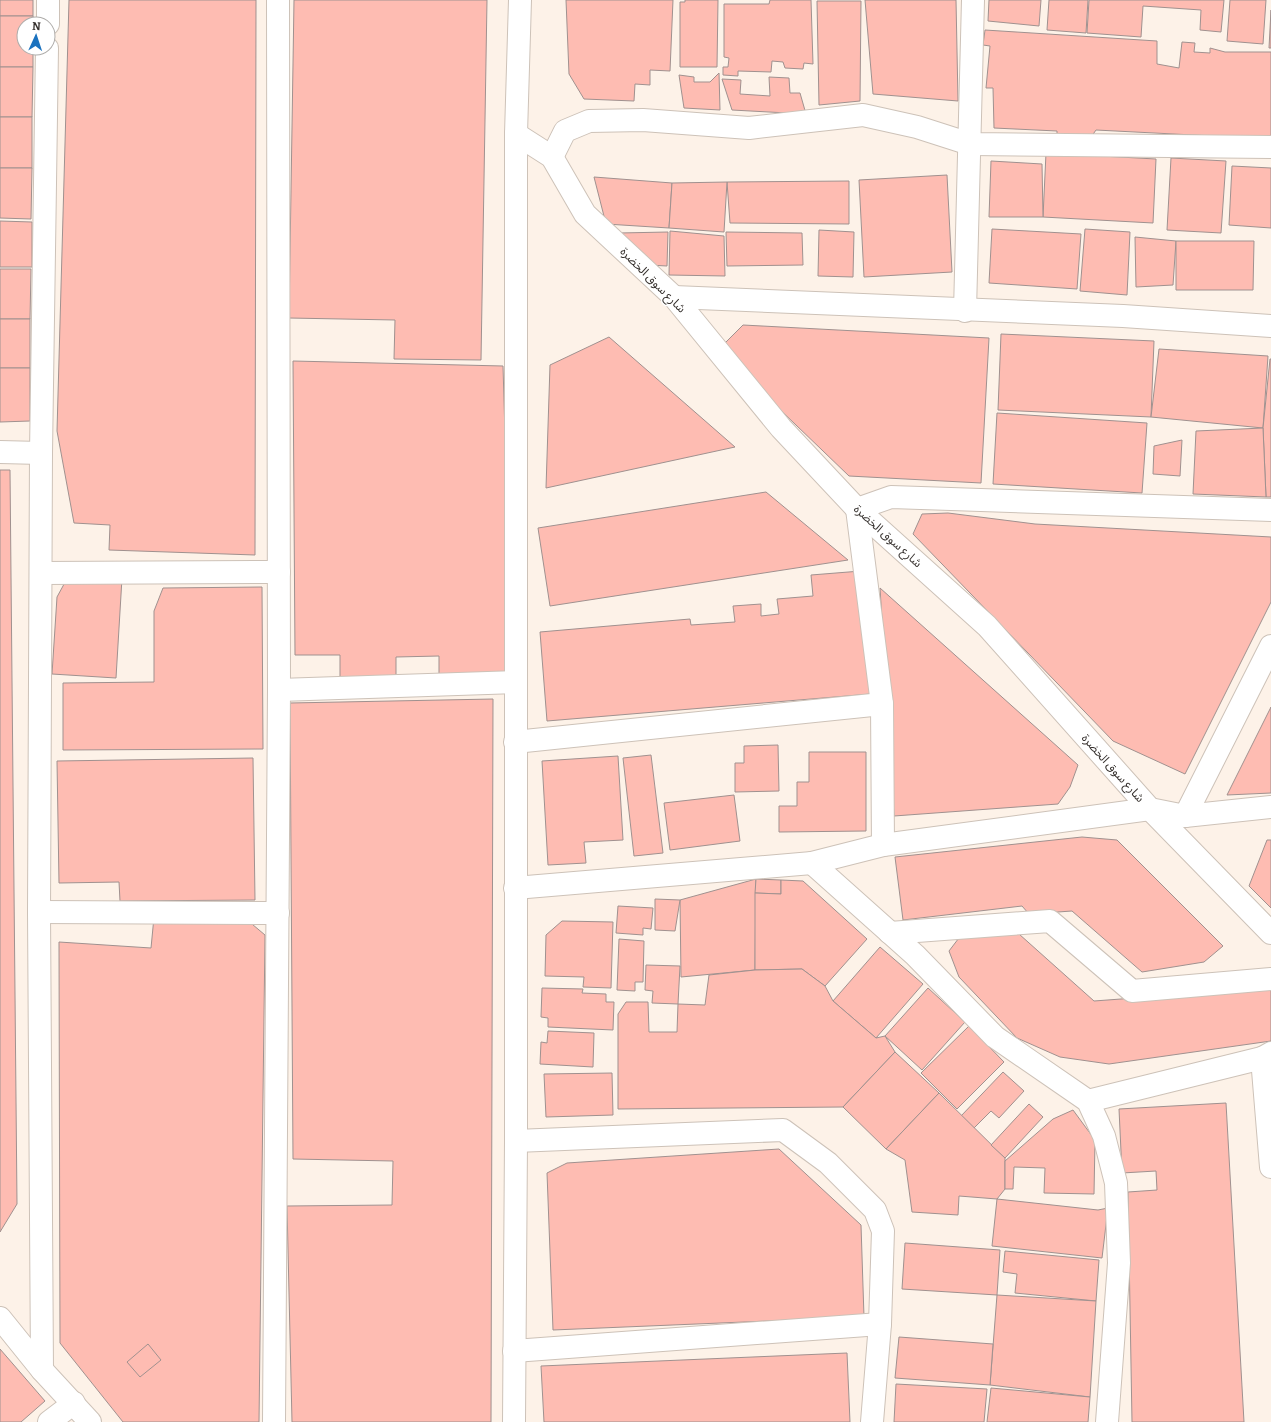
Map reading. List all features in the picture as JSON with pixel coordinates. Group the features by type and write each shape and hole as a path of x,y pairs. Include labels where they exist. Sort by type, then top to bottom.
{"street":[{"path":"48,0 48,16"},
{"path":"274,1422 279,690 278,0"},
{"path":"514,1422 516,1141 516,134 520,0"},
{"path":"965,311 973,0"},
{"path":"42,1370 39,912 41,453 48,56"},
{"path":"552,156 566,131 590,121 643,120 749,128 863,116 917,127 970,144 1271,146"},
{"name":"شارع سوق الخضرة","path":"516,134 552,156 585,214 674,297 782,428 857,509 987,626 1150,809 1271,933"},
{"path":"674,297 965,311 1123,316 1271,326"},
{"path":"0,452 41,453"},
{"path":"883,845 882,704 857,509 891,497 1271,510"},
{"path":"41,573 279,572"},
{"path":"1185,816 1271,646"},
{"path":"279,690 515,682"},
{"path":"515,742 882,704"},
{"path":"515,888 812,863 883,845 1150,809 1185,816 1271,807"},
{"path":"812,863 915,955 995,1037 1088,1101 1104,1136 1116,1182 1118,1263 1107,1422"},
{"path":"39,912 278,913"},
{"path":"890,933 1050,921 1132,990 1271,979"},
{"path":"1088,1101 1267,1056 1271,1167"},
{"path":"516,1141 783,1130 828,1163 875,1210 882,1231 880,1324 872,1422"},
{"path":"0,1318 42,1370 90,1422"},
{"path":"514,1351 880,1324"},
{"path":"49,1422 74,1403"}],"building":[{"path":"0,0 33,0 33,16 0,16"},
{"path":"69,0 256,0 255,555 109,550 110,525 74,523 57,431"},
{"path":"294,0 487,0 481,360 394,359 395,320 289,318"},
{"path":"566,0 673,0 670,71 650,70 650,85 635,84 634,101 584,99 569,74"},
{"path":"685,0 718,0 717,67 680,67 680,2 685,2"},
{"path":"770,0 811,0 813,64 804,63 803,69 785,68 783,62 772,61 771,72 738,71 738,76 723,75 723,67 728,67 729,58 724,57 724,4 769,4"},
{"path":"865,0 956,0 958,101 873,94"},
{"path":"989,0 1041,0 1039,26 988,21"},
{"path":"1049,0 1088,0 1086,33 1047,30"},
{"path":"1089,0 1224,0 1221,32 1200,30 1201,10 1143,6 1141,37 1087,33"},
{"path":"1230,0 1266,0 1263,44 1227,41"},
{"path":"817,1 861,1 860,101 819,105"},
{"path":"1271,10 1271,48 1269,48"},
{"path":"0,16 16,16 16,56 33,56 33,67 0,67"},
{"path":"985,30 1157,41 1157,64 1179,68 1182,42 1195,43 1194,52 1210,53 1210,48 1225,52 1271,52 1271,139 1096,130 1089,140 1057,140 1057,131 994,128 993,88 986,88 990,46 983,45"},
{"path":"0,67 33,67 32,117 0,117"},
{"path":"719,73 720,110 684,108 679,75 694,77 694,82 710,82"},
{"path":"769,77 789,78 790,93 800,93 806,114 732,110 722,79 741,80 740,94 770,96"},
{"path":"0,117 32,117 32,168 0,168"},
{"path":"1046,153 1156,159 1153,223 1043,217"},
{"path":"1171,158 1226,161 1221,233 1167,230"},
{"path":"991,161 1042,164 1043,217 989,217"},
{"path":"1232,166 1271,168 1271,228 1229,225"},
{"path":"0,168 32,168 31,219 0,218"},
{"path":"947,175 952,272 864,277 859,180"},
{"path":"594,177 672,183 669,228 606,224"},
{"path":"849,181 849,224 730,223 727,182"},
{"path":"727,182 724,232 669,228 672,183"},
{"path":"0,221 32,222 32,267 0,267"},
{"path":"992,229 1081,234 1077,289 989,283"},
{"path":"1085,229 1130,232 1127,295 1080,291"},
{"path":"819,230 854,232 853,277 818,276"},
{"path":"670,231 724,236 725,276 669,275"},
{"path":"668,232 667,266 648,265 619,233"},
{"path":"726,232 802,233 803,265 727,266"},
{"path":"1135,237 1176,241 1173,285 1136,287"},
{"path":"1176,241 1254,241 1253,290 1176,290"},
{"path":"0,269 31,269 30,319 0,319"},
{"path":"0,319 30,319 30,368 0,368"},
{"path":"743,325 989,338 981,483 849,476 718,350"},
{"path":"1001,334 1154,341 1151,417 998,410"},
{"path":"609,337 735,447 546,488 550,365"},
{"path":"1159,349 1268,356 1263,428 1151,417"},
{"path":"1270,359 1271,497 1266,497 1263,428"},
{"path":"293,361 503,366 512,674 439,675 439,656 396,657 396,676 340,677 340,655 295,655"},
{"path":"0,368 30,368 30,421 0,422"},
{"path":"997,413 1147,423 1142,493 993,484"},
{"path":"1263,428 1266,497 1193,494 1196,431"},
{"path":"1182,440 1180,476 1153,474 1154,446"},
{"path":"0,470 10,470 17,1204 0,1232"},
{"path":"766,492 848,560 550,606 538,528"},
{"path":"948,513 1035,524 1271,537 1271,602 1185,774 1113,741 913,534 922,514"},
{"path":"861,571 871,694 547,721 540,632 690,619 691,625 735,622 733,606 761,604 761,616 779,614 777,599 813,596 811,575"},
{"path":"69,575 122,578 116,678 52,674 57,597"},
{"path":"262,587 263,749 63,750 63,683 154,682 154,611 163,588"},
{"path":"880,588 1078,765 1070,787 1058,804 894,816"},
{"path":"493,699 491,1422 292,1422 287,1206 392,1205 393,1161 293,1159 290,703"},
{"path":"1271,707 1271,793 1227,795"},
{"path":"778,745 779,791 735,792 735,763 744,763 744,746"},
{"path":"809,752 866,752 866,831 779,832 779,806 797,806 797,782 809,782"},
{"path":"651,755 663,853 634,856 623,758"},
{"path":"618,756 623,840 584,842 586,863 548,865 542,761"},
{"path":"253,758 255,900 120,901 119,882 59,883 57,761"},
{"path":"734,795 740,841 670,850 664,803"},
{"path":"1082,837 1117,840 1223,946 1204,962 1142,972 1072,911 1029,914 1022,906 903,920 895,857"},
{"path":"1267,840 1271,840 1271,908 1249,886"},
{"path":"756,879 755,970 681,977 680,900"},
{"path":"756,879 781,880 781,894 755,893"},
{"path":"781,880 803,881 867,939 825,986 802,969 755,970 755,893 781,894"},
{"path":"655,899 680,900 675,931 655,930"},
{"path":"618,906 653,908 651,929 643,928 643,935 616,933"},
{"path":"154,917 246,919 265,935 259,1422 123,1422 60,1343 59,942 151,948"},
{"path":"562,921 613,922 611,988 583,987 584,977 545,976 546,935"},
{"path":"965,930 1019,934 1094,1001 1269,988 1271,990 1271,1041 1109,1064 1060,1057 1017,1038 959,977 949,951"},
{"path":"619,939 644,941 643,982 635,982 635,991 617,990"},
{"path":"880,947 923,984 876,1038 833,1001"},
{"path":"646,965 680,966 678,1004 652,1003 653,991 645,990"},
{"path":"802,969 825,986 833,1001 876,1038 885,1036 895,1052 843,1107 618,1109 618,1014 626,1002 648,1002 649,1032 677,1032 678,1004 705,1005 709,975 755,970"},
{"path":"542,988 583,989 582,993 606,994 606,1002 614,1002 613,1030 548,1027 548,1018 541,1017"},
{"path":"928,988 965,1022 922,1070 885,1036"},
{"path":"969,1026 1004,1062 957,1109 921,1073"},
{"path":"548,1031 594,1033 593,1067 540,1064 541,1042 547,1043"},
{"path":"895,1052 939,1093 886,1149 843,1107"},
{"path":"1003,1072 1024,1091 999,1118 991,1111 974,1128 961,1116"},
{"path":"612,1073 613,1115 546,1117 544,1074"},
{"path":"939,1093 1005,1158 1005,1189 997,1199 959,1196 958,1215 912,1212 905,1160 886,1149"},
{"path":"1226,1103 1244,1422 1132,1422 1128,1192 1157,1190 1156,1171 1122,1173 1119,1109"},
{"path":"1029,1104 1043,1117 1005,1158 991,1145"},
{"path":"1073,1110 1095,1140 1094,1194 1044,1193 1045,1168 1014,1167 1013,1189 1005,1189 1005,1161 1053,1119"},
{"path":"779,1149 861,1225 864,1317 553,1330 547,1173 567,1163"},
{"path":"997,1199 1098,1210 1108,1208 1102,1258 992,1246"},
{"path":"905,1243 1000,1250 997,1295 902,1289"},
{"path":"1005,1251 1099,1260 1096,1301 1015,1293 1017,1274 1003,1272"},
{"path":"997,1295 1096,1301 1090,1397 990,1385"},
{"path":"899,1337 993,1344 990,1385 895,1378"},
{"path":"148,1344 161,1360 140,1377 127,1362"},
{"path":"0,1349 45,1401 21,1422 0,1422"},
{"path":"847,1353 850,1422 544,1422 541,1366"},
{"path":"896,1384 987,1389 984,1422 894,1422"},
{"path":"991,1388 1090,1397 1088,1422 987,1422"}]}
